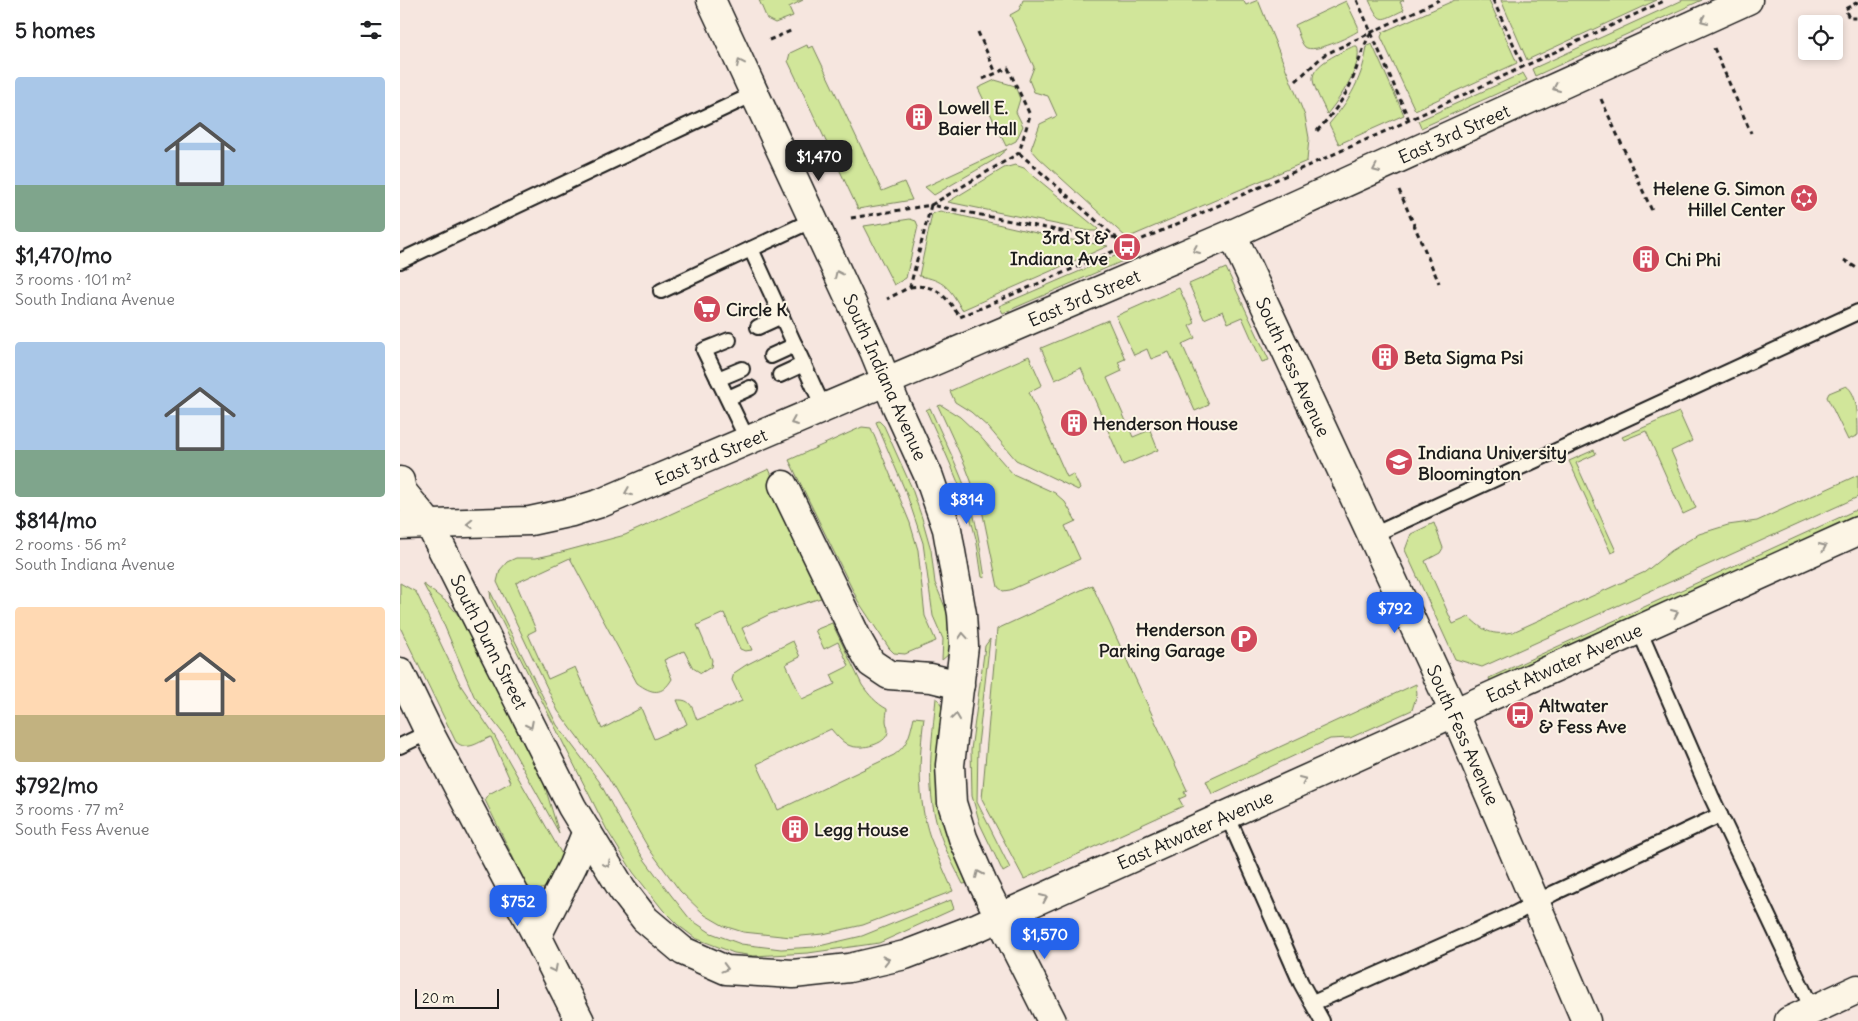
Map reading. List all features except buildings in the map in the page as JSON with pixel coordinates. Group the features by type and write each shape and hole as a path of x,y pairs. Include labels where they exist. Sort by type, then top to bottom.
{"main road":[{"name":"South Indiana Avenue","path":"711,0 887,382 929,477 947,529 962,614 964,646 950,765 952,802 963,838 999,918 1052,1021"},
{"name":"East 3rd Street","path":"400,525 530,521 572,512 635,490 1232,234 1748,0"},
{"name":"South Fess Avenue","path":"1232,234 1454,712 1586,1021"},
{"name":"South Dunn Street","path":"400,481 402,491 430,525 572,807"},
{"path":"783,485 859,642 872,663 889,675 931,678 960,685"},
{"name":"East Atwater Avenue","path":"572,807 622,889 645,919 683,951 726,970 793,974 850,968 905,955 999,918 1858,531"},
{"path":"400,672 429,732 580,1021"},
{"path":"537,936 573,865 587,831"},
{"path":"1806,1017 1858,989"}],"lane":[{"path":"400,261 754,94"},
{"path":"661,290 813,220"},
{"path":"751,249 824,409"},
{"path":"1373,535 1858,312"},
{"path":"758,327 782,316"},
{"path":"729,340 704,350 748,441"},
{"path":"771,356 795,345"},
{"path":"780,375 804,364"},
{"path":"718,379 742,369"},
{"path":"728,398 750,388"},
{"path":"1639,630 1806,1017"},
{"path":"400,746 429,732"},
{"path":"1226,815 1301,983 1322,1021"},
{"path":"1313,1003 1536,903 1720,815"}],"path":[{"path":"1358,0 1409,120"},
{"path":"1296,81 1324,55 1439,0"},
{"path":"1492,0 1524,67"},
{"path":"887,299 910,287 921,285 937,290 948,300 960,317 1161,231 1409,120 1666,0"},
{"path":"1858,2 1845,8 1850,18 1858,18"},
{"path":"769,40 793,30"},
{"path":"978,32 996,73"},
{"path":"1317,131 1330,118 1348,90 1363,46 1371,32"},
{"path":"1714,48 1751,133"},
{"path":"910,287 931,205 1020,153 1030,115 1008,68 984,79"},
{"path":"1601,99 1653,213"},
{"path":"1020,153 1125,245"},
{"path":"1398,190 1439,282"},
{"path":"851,218 931,205 1096,238 1118,237"},
{"path":"1844,260 1858,269"}],"green space":[{"path":"759,0 803,0 789,7 793,16 775,23 767,19"},
{"path":"1023,0 1243,0 1246,5 1258,0 1305,116 1309,138 1307,161 1127,238 1031,149 1040,124 1057,116 1048,96 1034,92 1029,80 1034,67 1010,15 1019,10"},
{"path":"1369,0 1404,0 1400,2 1404,10 1390,17 1382,18 1376,14"},
{"path":"1455,0 1489,0 1517,63 1415,110 1381,37 1383,32"},
{"path":"1501,0 1657,0 1527,60"},
{"path":"1683,0 1702,0 1535,76 1532,69"},
{"path":"1346,1 1358,26 1358,31 1340,41 1323,47 1309,49 1305,47 1295,25"},
{"path":"1372,44 1404,115 1339,144 1329,124 1354,88 1359,78 1367,46"},
{"path":"807,45 808,48 813,46 882,191 904,182 912,200 858,209 788,61 790,53"},
{"path":"1357,46 1358,54 1354,72 1344,91 1327,114 1314,84 1314,74 1328,59"},
{"path":"1523,73 1527,80 1421,128 1418,121"},
{"path":"995,80 1015,86 1020,99 1016,112 1023,126 1016,141 1006,146 978,88"},
{"path":"1007,149 994,160 934,195 925,187"},
{"path":"1015,165 1024,168 1098,229 1096,231 1089,231 948,202 1004,168"},
{"path":"940,211 1054,237 1108,246 962,310 954,296 945,286 935,280 919,276 932,214"},
{"path":"910,219 916,221 918,226 906,278 894,285 864,226"},
{"path":"1122,253 1125,260 1003,313 999,306"},
{"path":"1226,268 1269,360 1262,362 1242,317 1228,323 1223,311 1204,319 1189,284"},
{"path":"1179,288 1195,323 1189,326 1195,338 1182,344 1209,405 1195,411 1169,352 1151,359 1147,349 1134,355 1116,316"},
{"path":"1108,320 1125,359 1118,362 1122,371 1107,378 1133,437 1150,430 1158,450 1123,465 1081,368 1055,380 1041,348"},
{"path":"1029,356 1042,385 1029,392 1067,477 1073,474 1080,488 1078,490 1016,460 989,428 971,412 955,402 950,391"},
{"path":"1846,386 1853,394 1858,422 1858,435 1848,440 1827,397 1829,393"},
{"path":"941,405 960,417 977,433 1013,474 1055,493 1065,502 1076,521 1065,526 1080,559 1010,590 1003,591 998,587 982,510 965,465 938,406"},
{"path":"930,408 957,468 971,505 985,578 982,577 976,539 969,512 952,467 926,410"},
{"path":"1679,412 1692,441 1671,451 1696,508 1683,514 1646,431 1624,440 1622,437"},
{"path":"879,421 884,426 911,486 931,550 935,583 952,624 949,654 942,660 943,639 933,616 923,543 907,495 876,422"},
{"path":"862,427 871,428 910,523 918,550 925,616 936,641 905,654 894,653 889,648 858,601 789,460"},
{"path":"1594,450 1596,454 1576,463 1616,551 1611,553 1569,461"},
{"path":"769,469 824,597 770,614 742,628 752,650 745,651 740,649 724,613 697,625 712,660 711,667 701,673 693,668 684,651 664,660 672,679 660,691 652,691 637,683 570,558 516,583 536,630 528,634 548,679 575,667 602,729 641,708 654,739 687,724 677,700 689,703 697,720 742,701 732,680 734,673 793,641 800,657 786,664 802,699 835,684 831,675 849,666 838,642 824,649 815,630 832,623 862,685 879,704 887,709 888,733 880,742 858,747 845,743 831,729 757,764 778,810 894,755 906,742 914,717 924,718 920,763 923,808 930,837 953,891 863,925 823,934 791,937 743,932 724,926 705,915 680,891 649,849 607,776 558,711 497,582 500,570 507,562 516,558 536,558 625,535"},
{"path":"1858,475 1858,497 1482,667 1455,659 1405,550 1411,534 1434,523 1443,548 1440,553 1425,561 1453,624 1469,617 1479,626 1493,633 1513,632 1645,572 1671,551 1699,534 1728,525 1757,521"},
{"path":"1858,509 1858,518 1492,685 1489,678"},
{"path":"400,583 416,592 461,686 494,735 564,858 547,887 536,891 527,886 485,800 489,794 511,782 491,737 469,746 460,745 456,742 400,627"},
{"path":"423,584 448,603 466,624 542,777 559,833 505,736 474,696 439,613"},
{"path":"1092,585 1187,790 1184,792 1186,796 1179,799 1183,806 1024,879 982,799 997,629"},
{"path":"490,591 557,725 599,781 622,824 644,859 690,919 711,933 741,944 781,949 815,947 862,936 951,900 954,909 879,943 808,953 754,956 734,953 695,938 663,910 633,872 607,830 491,600"},
{"path":"990,639 978,745 977,802 1010,868 1003,872 980,824 972,796 971,750 985,646"},
{"path":"1416,684 1417,694 1412,710 1350,738 1330,739 1212,794 1206,781"},
{"path":"936,698 939,700 943,710 970,883 963,884 949,857 934,812 931,780 931,747"}],"place":[{"name":"Lowell E. Baier Hall","path":"919,117"},
{"name":"Helene G. Simon Hillel Center","path":"1804,198"},
{"name":"3rd St & Indiana Ave","path":"1127,247"},
{"name":"Chi Phi","path":"1646,259"},
{"name":"Circle K","path":"707,309"},
{"name":"Beta Sigma Psi","path":"1385,357"},
{"name":"Henderson House","path":"1074,423"},
{"name":"Indiana University Bloomington","path":"1399,462"},
{"name":"Henderson Parking Garage","path":"1244,639"},
{"name":"Altwater & Fess Ave","path":"1520,715"},
{"name":"Legg House","path":"795,829"}]}
